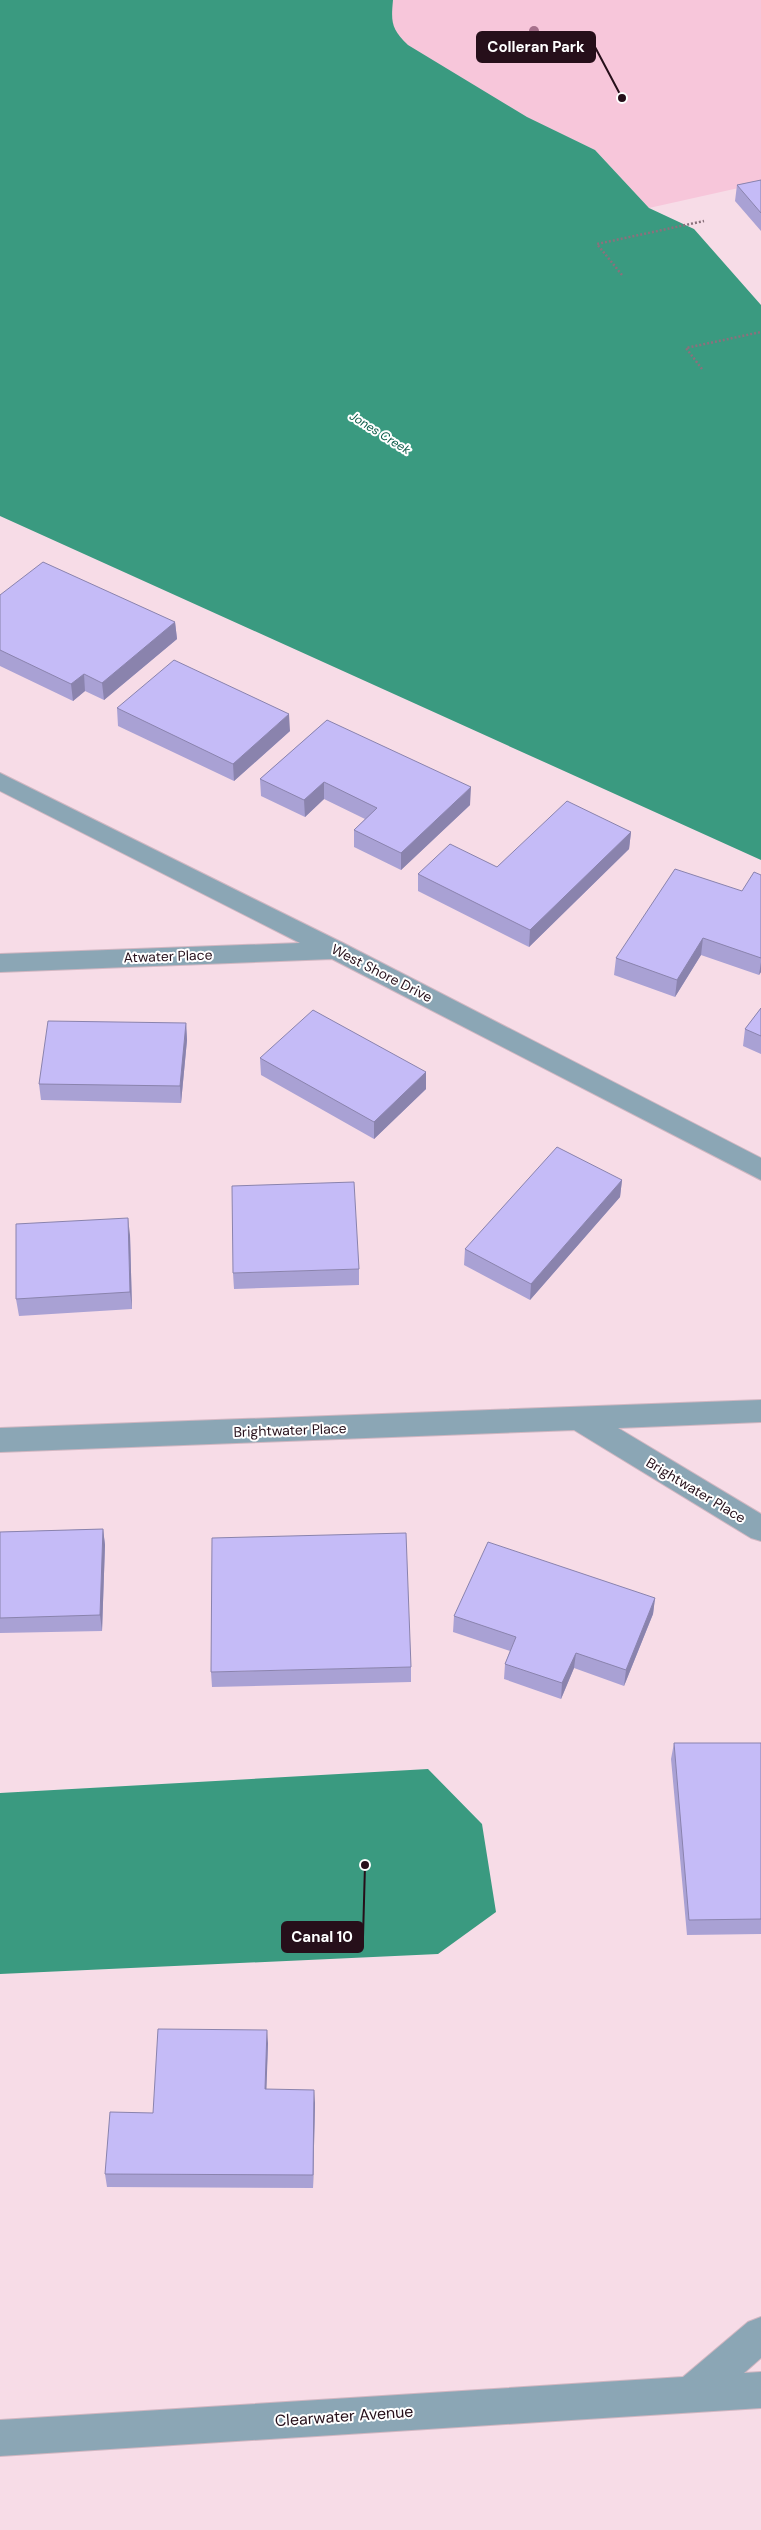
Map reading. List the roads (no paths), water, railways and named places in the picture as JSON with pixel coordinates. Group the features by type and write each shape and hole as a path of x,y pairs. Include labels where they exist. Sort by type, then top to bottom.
{"street":[{"name":"West Shore Drive","path":"0,781 336,950 761,1170"},
{"name":"Atwater Place","path":"0,963 336,950"},
{"name":"Brightwater Place","path":"0,1440 580,1419 761,1410"},
{"name":"Brightwater Place","path":"580,1419 761,1529"},
{"path":"689,2395 761,2335"},
{"name":"Clearwater Avenue","path":"0,2438 761,2390"}],"water":[{"name":"Jones Creek","path":"0,0 393,0 393,25 408,45 527,117 595,150 649,208 694,229 761,305 761,860 0,516"},
{"path":"428,1769 482,1824 496,1912 438,1954 0,1974 0,1793"}],"place":[{"name":"Colleran Park","path":"622,98"},
{"name":"Canal 10","path":"365,1865"}]}
